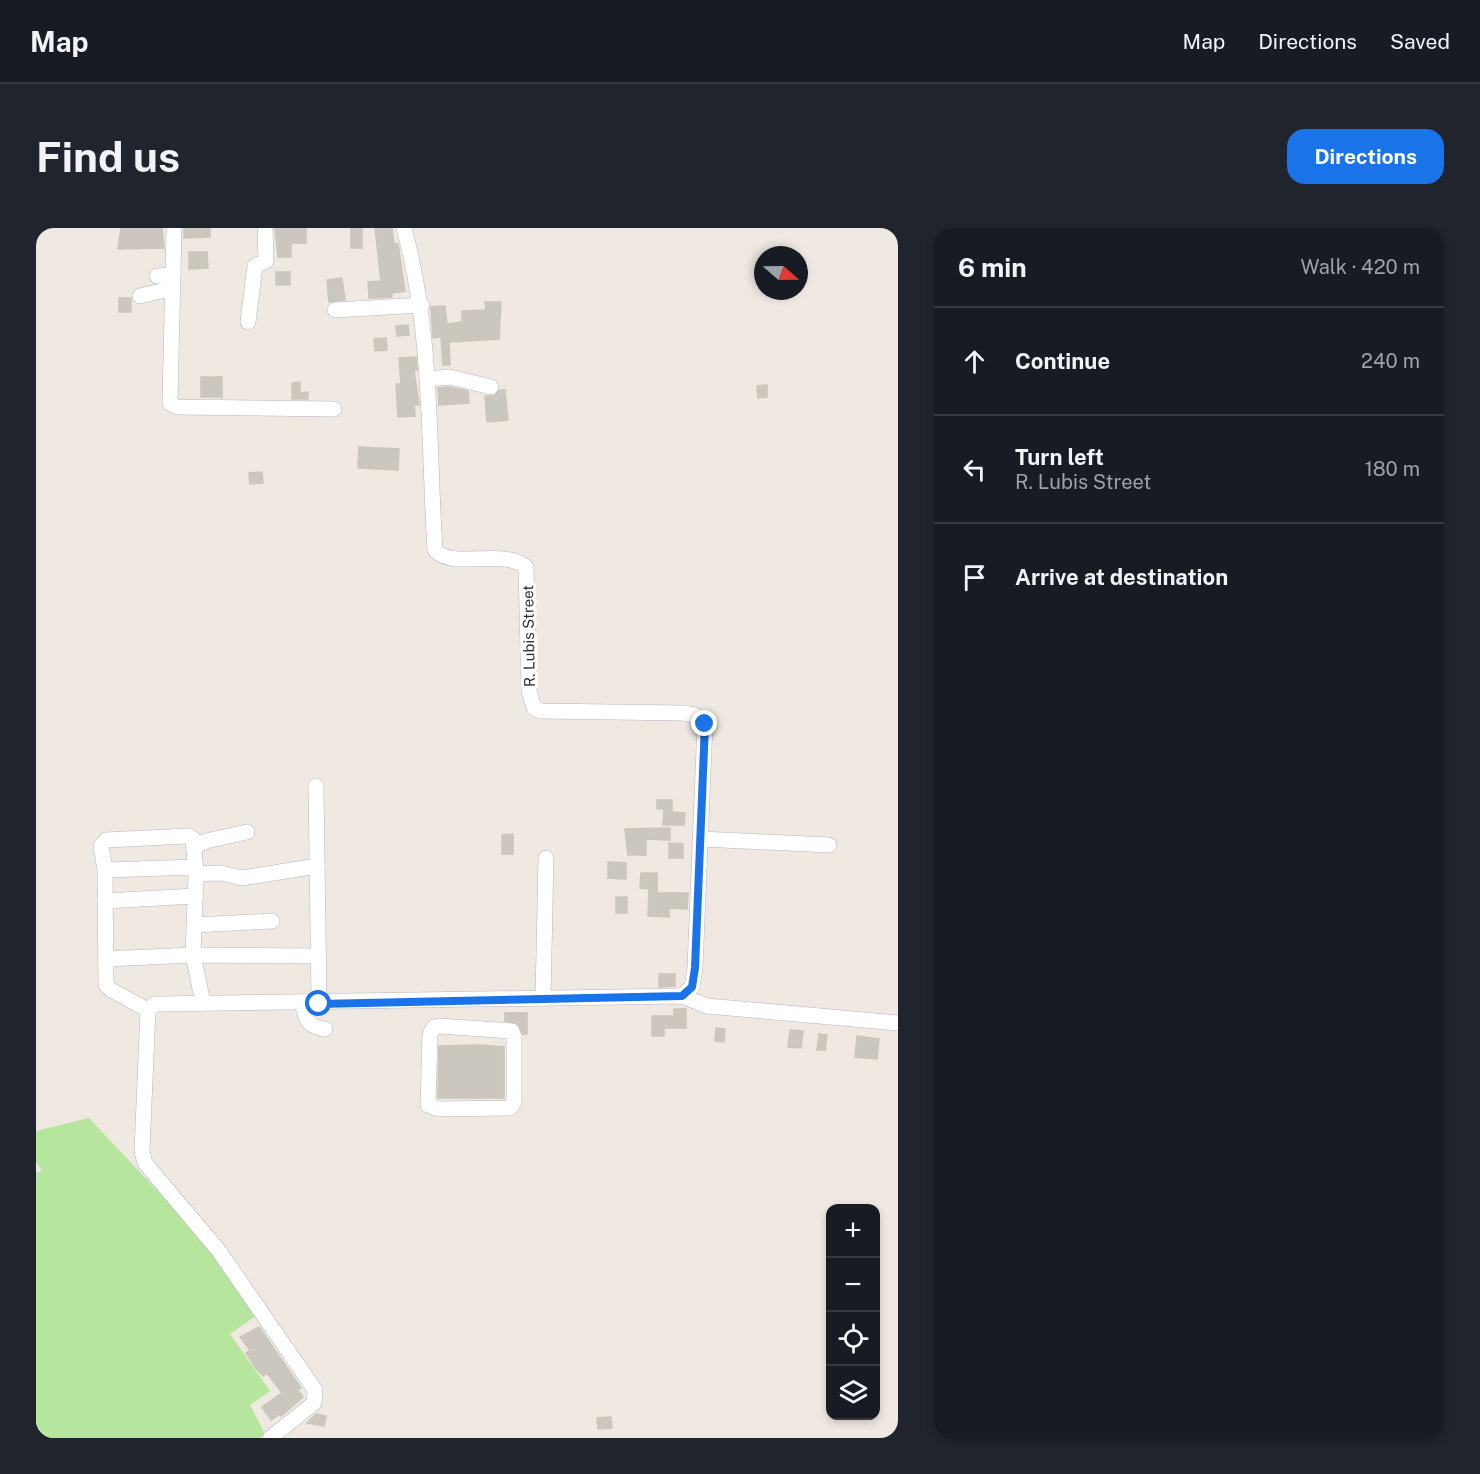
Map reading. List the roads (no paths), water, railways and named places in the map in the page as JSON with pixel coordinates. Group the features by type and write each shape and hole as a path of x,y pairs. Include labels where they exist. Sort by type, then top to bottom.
{"street":[{"path":"174,228 169,399 171,404 177,407 334,409"},
{"path":"248,322 255,266 266,261 266,228"},
{"name":"R. Lubis Street","path":"404,228 422,305 428,378 435,550 450,557 508,559 526,567 529,691 534,708 541,711 683,713 702,720 706,729 695,968 692,987 682,996"},
{"path":"157,276 173,281"},
{"path":"140,296 173,281"},
{"path":"335,310 422,305"},
{"path":"428,378 450,377 491,387"},
{"path":"316,786 319,1004"},
{"path":"195,847 215,838 247,832"},
{"path":"148,1010 108,988 105,959 105,870 101,846 106,840 188,836 193,839 196,870 192,955 203,1002"},
{"path":"701,839 829,845"},
{"path":"543,999 546,858"},
{"path":"105,870 196,870 242,878 317,866"},
{"path":"105,901 195,896"},
{"path":"195,925 272,921"},
{"path":"105,959 192,955 318,956"},
{"path":"148,1010 161,1004 203,1002 319,1004 682,996 707,1006 898,1023"},
{"path":"488,1027 491,999"},
{"path":"302,1003 310,1025 324,1029"},
{"path":"148,1010 142,1151 145,1164 219,1251 315,1390 314,1404 270,1438"},
{"path":"440,1026 488,1027 512,1031 514,1104 510,1108 498,1110 438,1109 429,1106 431,1029 440,1026"}]}
